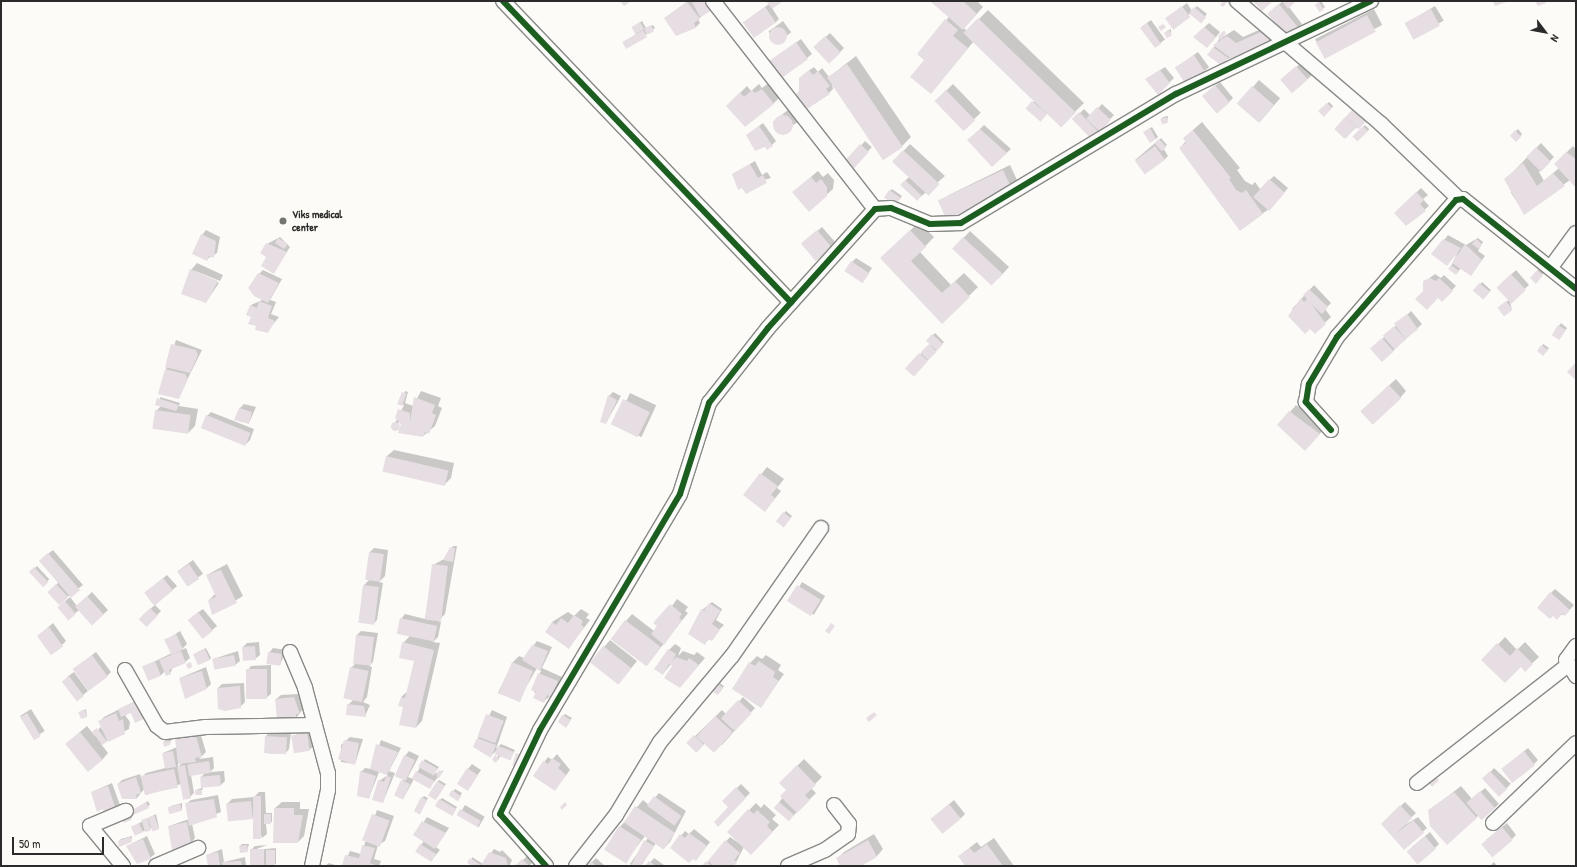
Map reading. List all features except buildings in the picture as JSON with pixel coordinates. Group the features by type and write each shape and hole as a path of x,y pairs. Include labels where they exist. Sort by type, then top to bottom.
{"street":[{"path":"503,1 791,302"},
{"path":"713,1 790,105 874,209"},
{"path":"1237,1 1381,124 1459,198 1551,266 1576,289"},
{"path":"546,866 500,812 569,678 680,494 709,403 791,302 874,209 891,208 930,224 961,223 1176,94 1371,1"},
{"path":"1330,430 1306,402 1309,384 1337,337 1459,198"},
{"path":"1551,266 1576,233"},
{"path":"576,866 616,815 660,742 732,656 821,528"},
{"path":"1417,783 1571,671 1568,654 1576,646"},
{"path":"290,652 315,725 328,774 328,790 312,866"},
{"path":"125,670 157,726 165,732 206,727 315,725"},
{"path":"1493,823 1576,743"},
{"path":"788,866 825,850 848,834 849,824 834,805"},
{"path":"122,866 90,826 126,811"},
{"path":"156,866 198,848"}],"cycle path":[{"path":"503,1 791,302"},
{"path":"546,866 500,814 540,730 680,494 709,403 768,328 875,209 891,208 930,224 961,223 1176,94 1371,1"},
{"path":"1331,430 1306,402 1309,384 1337,337 1456,200 1463,199 1576,289"}],"place":[{"name":"Viks medical center","path":"283,221"}]}
